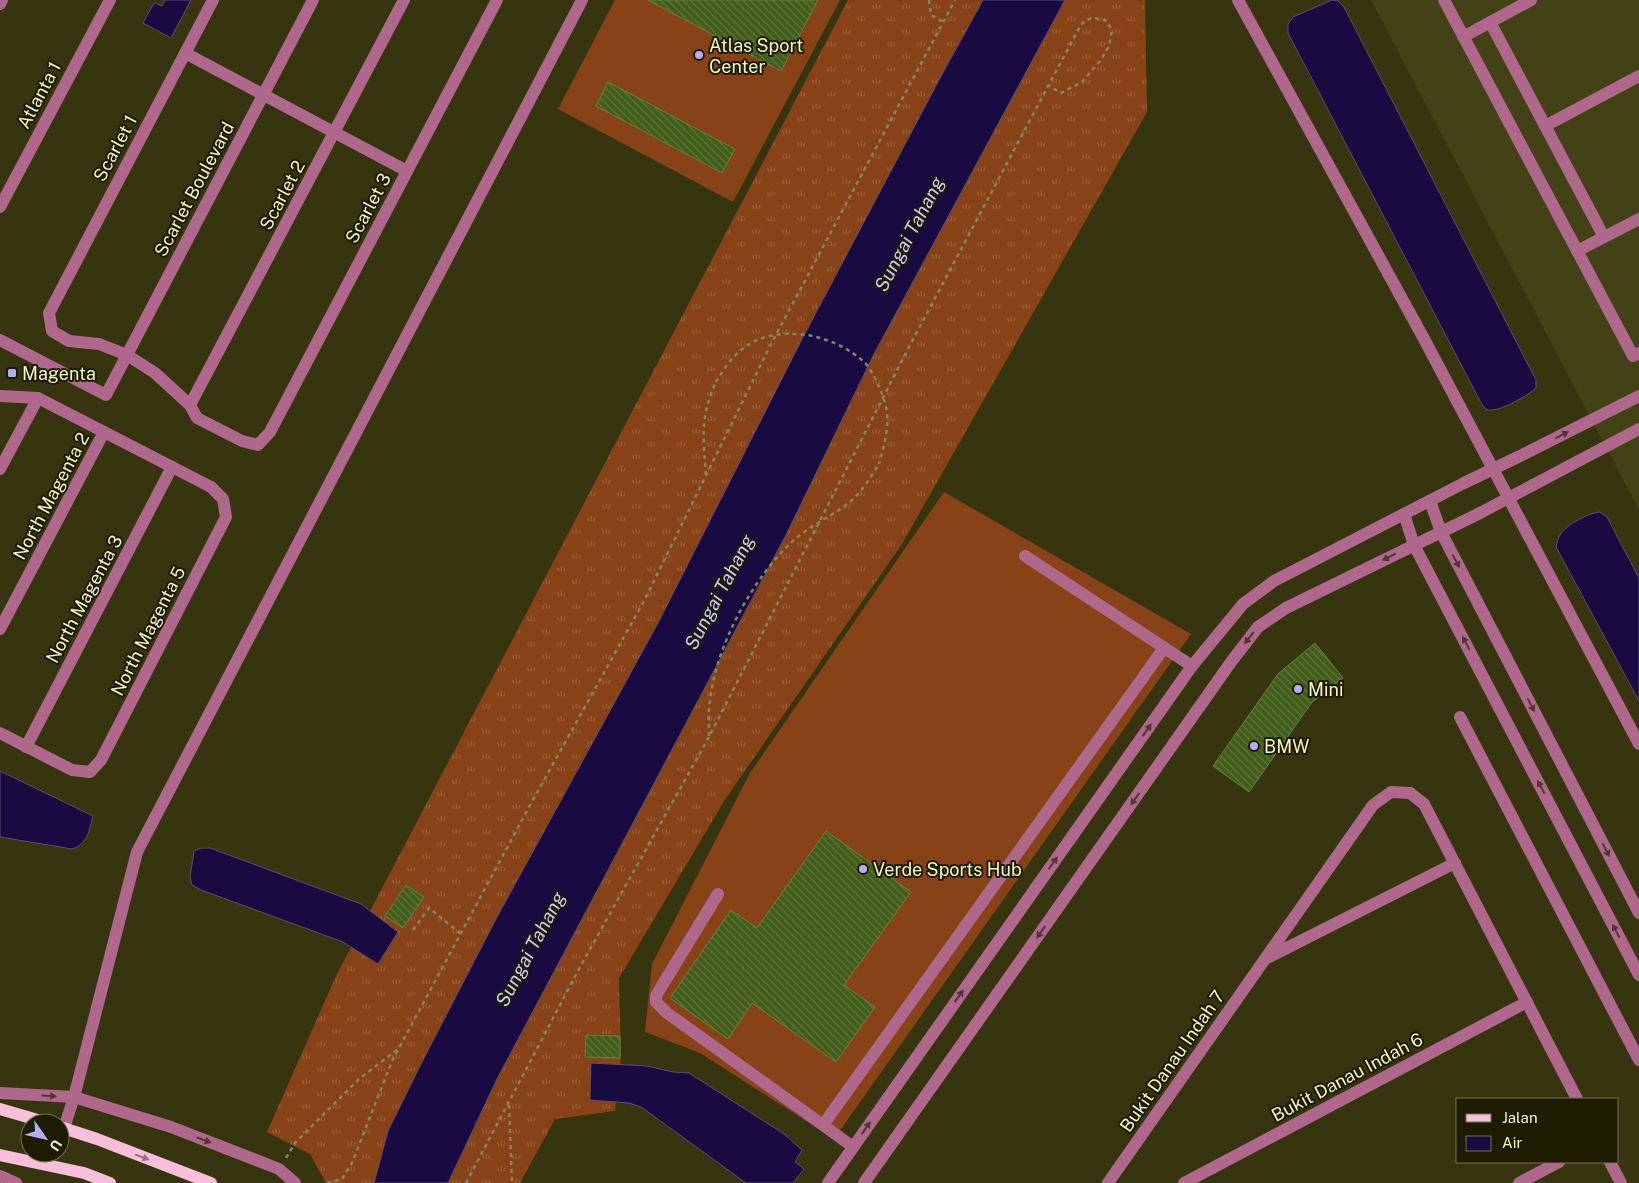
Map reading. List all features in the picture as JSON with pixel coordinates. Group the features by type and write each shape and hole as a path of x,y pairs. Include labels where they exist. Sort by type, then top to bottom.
{"main road":[{"path":"0,1109 20,1115"},
{"path":"70,1130 211,1183"},
{"path":"0,1155 84,1173 110,1183"}],"street":[{"path":"0,4 2,0"},
{"name":"Atlanta 1","path":"0,207 110,0"},
{"name":"Scarlet 1","path":"127,355 99,344 69,341 52,331 49,313 213,0"},
{"name":"Scarlet Boulevard","path":"0,340 106,395 314,0"},
{"name":"Scarlet 2","path":"190,406 404,0"},
{"name":"Scarlet 3","path":"190,406 197,418 242,441 258,445 270,432 497,0"},
{"path":"68,1113 74,1097 137,852 582,0"},
{"path":"1238,0 1423,337 1639,744"},
{"path":"1444,0 1632,356 1639,353"},
{"path":"1463,37 1531,0"},
{"path":"1490,22 1604,237"},
{"path":"185,53 407,171"},
{"path":"1546,126 1639,76"},
{"path":"1577,251 1639,218"},
{"path":"127,355 156,373 190,406"},
{"path":"0,396 38,398 172,467"},
{"path":"828,1183 1192,666 1243,604 1274,580 1639,396"},
{"path":"0,469 38,398"},
{"path":"864,1183 1231,662 1258,627 1286,608 1480,513 1639,429"},
{"name":"North Magenta 2","path":"0,629 104,432"},
{"name":"North Magenta 5","path":"26,746 72,770 90,772 101,760 226,517 223,499 211,487 172,467"},
{"name":"North Magenta 3","path":"26,746 172,467"},
{"path":"1430,501 1440,532 1639,913"},
{"path":"1404,514 1414,545 1639,974"},
{"path":"1025,556 1192,666"},
{"path":"823,1125 1164,648"},
{"path":"1460,717 1639,1060"},
{"path":"0,733 26,746"},
{"name":"Bukit Danau Indah 7","path":"1108,1183 1264,960 1373,805 1391,792 1410,793 1424,804 1455,863 1264,960"},
{"path":"1455,863 1576,1098"},
{"path":"718,894 660,989 656,996 656,1002 667,1013 853,1147"},
{"name":"Bukit Danau Indah 6","path":"1184,1183 1527,1002"},
{"path":"0,1093 74,1097 171,1127 279,1169 296,1183"},
{"path":"1519,1183 1557,1163"},
{"path":"1611,1163 1621,1183"},
{"path":"0,1176 16,1183"}],"path":[{"path":"929,0 931,15 943,22"},
{"path":"327,1183 342,1178 352,1163 392,1060 538,790 644,601 770,346 955,0"},
{"path":"466,1183 580,967 709,737 910,345 1048,86 1078,30 1085,20 1093,18 1106,20 1112,30 1109,46 1100,61 1082,82 1061,93 1048,86"},
{"path":"706,476 703,432 707,402 716,382 729,362 746,346 768,336 791,334 816,335 844,347 866,364 877,384 886,408 886,438 879,464 866,484 847,504 796,538 761,577 740,611 726,642 715,675 710,701 709,737"},
{"path":"413,930 429,908 461,934"},
{"path":"279,1169 294,1143 359,1079 399,1048"},
{"path":"508,1103 512,1183"}],"shaded area":[{"path":"1371,0 1639,0 1639,510"}],"green space":[{"name":"Atlas Sport Center","path":"615,0 840,0 733,202 558,109"},
{"path":"848,0 1145,0 1147,112 902,544 726,798 619,978 621,1056 615,1111 555,1119 520,1183 326,1183 310,1154 267,1132 336,976"},
{"name":"Verde Sports Hub","path":"944,492 1191,634 834,1139 700,1053 645,1032 652,964 750,773"}],"water":[{"path":"165,0 191,0 171,38 143,23 154,3 162,6"},
{"name":"Sungai Tahang","path":"983,0 1065,0 874,354 786,535 497,1079 448,1183 374,1183 388,1131 422,1062 496,919 658,623 800,343"},
{"path":"1332,0 1338,1 1344,7 1536,380 1536,388 1504,407 1490,410 1483,406 1288,33 1288,24 1293,17"},
{"path":"1600,512 1607,517 1639,578 1639,701 1556,547 1559,536 1573,523"},
{"path":"0,771 93,816 85,840 72,849 0,837"},
{"path":"201,848 210,848 361,904 398,932 378,964 343,942 201,890 192,885 190,877 194,851"},
{"path":"591,1063 647,1066 673,1072 689,1073 784,1134 802,1150 795,1162 804,1169 793,1183 746,1183 641,1107 629,1103 590,1100"}],"building":[{"path":"648,0 818,0 781,71"},
{"path":"608,82 735,149 722,173 596,106"},
{"path":"1315,643 1343,678 1312,702 1249,792 1213,766 1278,674"},
{"path":"826,831 911,892 844,985 875,1007 836,1062 752,1003 728,1039 670,998 731,910 757,928"},
{"path":"406,885 424,897 403,928 385,916"},
{"path":"586,1035 620,1036 620,1058 585,1057"}],"place":[{"name":"Atlas Sport Center","path":"699,55"},
{"name":"Magenta","path":"12,373"},
{"name":"Mini","path":"1298,689"},
{"name":"BMW","path":"1254,746"},
{"name":"Verde Sports Hub","path":"863,869"}]}
